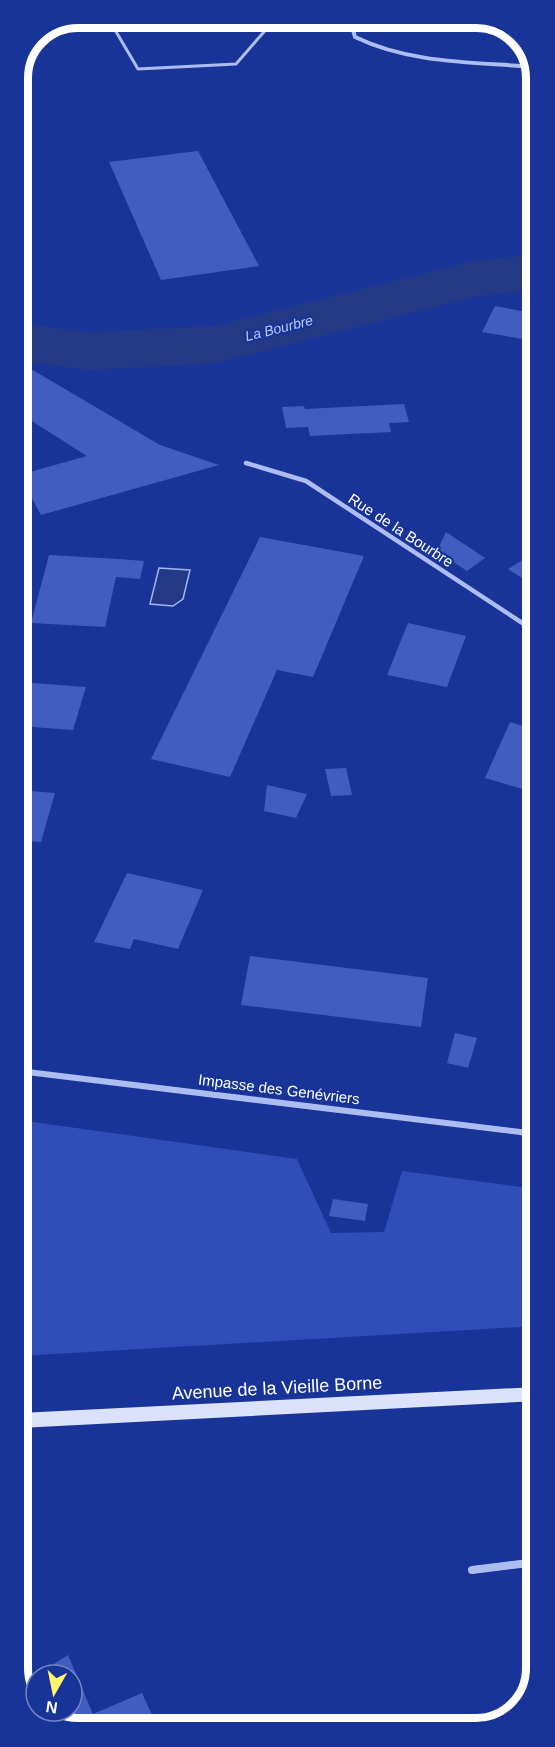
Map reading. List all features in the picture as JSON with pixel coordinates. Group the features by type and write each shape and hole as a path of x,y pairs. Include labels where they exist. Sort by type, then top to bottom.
{"main road":[{"name":"Avenue de la Vieille Borne","path":"28,1421 526,1395"}],"street":[{"path":"353,29 355,38 370,47 426,57 525,66"},
{"name":"Rue de la Bourbre","path":"246,463 306,481 526,625"},
{"name":"Impasse des Genévriers","path":"28,1072 526,1133"},
{"path":"472,1570 526,1563"}],"lane":[{"path":"114,28 138,69 236,64 267,28"}],"shaded area":[{"path":"159,568 190,570 183,599 173,606 150,604"},
{"path":"28,1121 297,1159 331,1233 384,1232 402,1171 526,1188 526,1327 28,1356"}],"building":[{"path":"198,151 259,266 161,280 109,162"},
{"path":"495,306 526,312 526,340 482,332"},
{"path":"28,368 160,445 219,465 41,515 28,491 28,472 87,456 28,419"},
{"path":"404,404 409,422 389,423 391,432 310,436 308,427 286,428 282,407 304,406 305,409"},
{"path":"446,532 485,558 467,571 437,551"},
{"path":"260,537 364,556 313,677 277,670 230,777 151,759"},
{"path":"49,555 144,561 140,579 116,577 105,627 31,623"},
{"path":"526,558 526,581 508,569"},
{"path":"408,623 466,636 447,687 387,675"},
{"path":"28,683 86,687 73,730 28,727"},
{"path":"510,722 526,727 526,790 485,778"},
{"path":"346,768 352,795 331,796 325,769"},
{"path":"267,785 307,794 296,818 264,811"},
{"path":"28,791 55,793 41,842 28,841"},
{"path":"127,873 203,890 178,949 134,939 130,949 94,942"},
{"path":"250,956 428,978 421,1027 241,1005"},
{"path":"455,1033 477,1038 468,1068 447,1063"},
{"path":"333,1199 368,1204 365,1221 329,1216"},
{"path":"68,1655 71,1663 55,1663"},
{"path":"84,1693 93,1714 142,1693 153,1718 84,1718"}],"waterway":[{"name":"La Bourbre","path":"28,343 89,351 214,345 473,279 526,273"}]}
